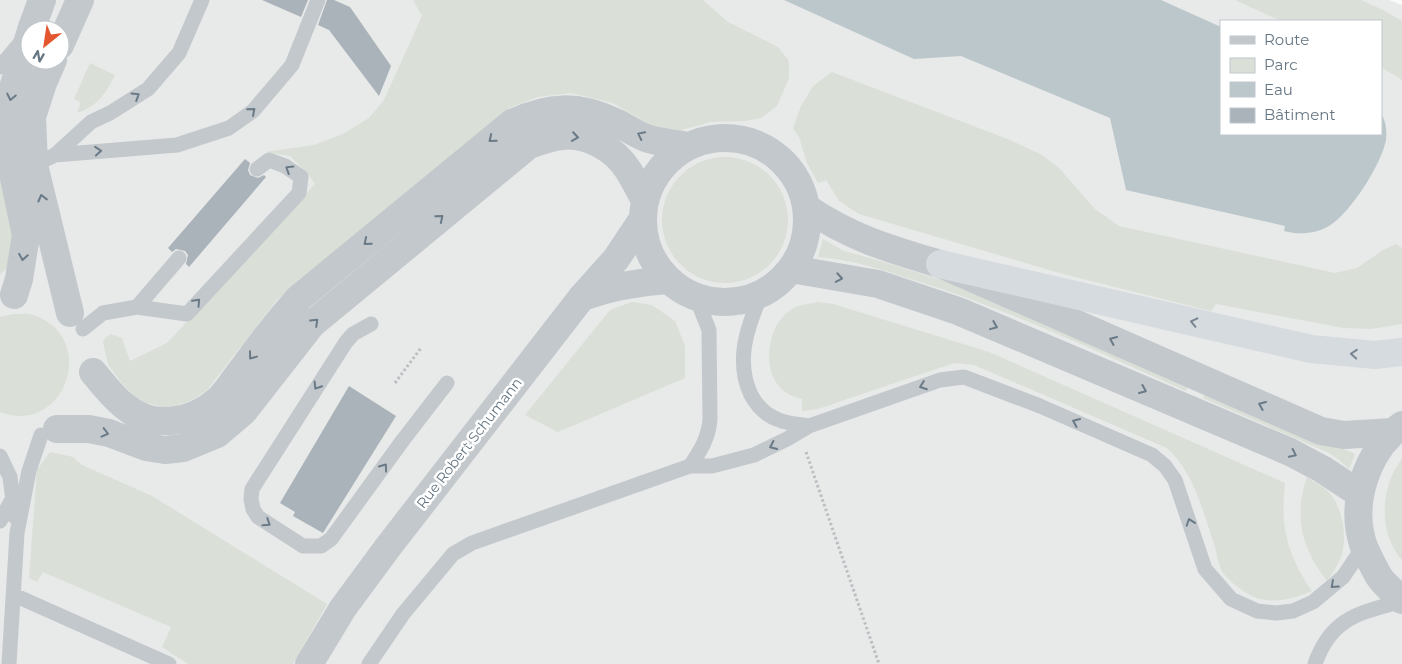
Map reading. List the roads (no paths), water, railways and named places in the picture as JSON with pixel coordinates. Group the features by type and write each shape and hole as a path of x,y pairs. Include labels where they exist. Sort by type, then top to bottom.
{"highway":[{"path":"940,264 1311,349 1375,355 1402,352"}],"street":[{"path":"34,20 42,0"},
{"path":"70,22 80,0"},
{"path":"14,295 19,279 26,235 6,132 12,91 20,65"},
{"path":"49,70 32,117 44,160 76,321"},
{"path":"93,372 127,408 144,418 162,422 183,420 202,411 218,399 279,319 299,298 512,123 527,116 542,111 564,108 582,110 598,114 616,122 647,139 688,146"},
{"path":"49,432 96,430 146,447 165,450 183,448 217,434 244,411 312,324 529,145 546,139 565,135 583,138 599,144 617,156 628,169 643,210 646,242 654,262 668,280 696,297 718,302 740,301 761,295 778,284 791,270 802,251 806,237 807,208 800,184 784,162 764,147 739,138 713,138 688,146 668,159 654,178 643,210"},
{"path":"807,208 841,230 876,244 940,264 1321,431 1344,435 1397,429"},
{"name":"Rue Robert Schumann","path":"309,664 343,608 388,547 582,297 616,259 643,210"},
{"path":"791,270 878,284 958,311 1290,452 1322,469 1360,494"},
{"path":"582,297 605,288 668,280"},
{"path":"1397,429 1372,459 1360,494 1359,519 1364,546 1379,577 1402,600"}],"lane":[{"path":"44,160 91,122 110,113 148,89 179,53 202,0"},
{"path":"44,160 177,145 229,128 254,111 292,65 318,0"},
{"path":"0,67 20,44"},
{"path":"76,321 103,313 136,307 187,314 299,193 301,178 285,166 269,160 257,169"},
{"path":"136,307 179,258"},
{"path":"761,295 745,337 743,369 746,385 762,410 772,417 780,421 809,426"},
{"path":"690,466 710,431 709,330 696,297"},
{"path":"371,324 353,334 346,342 252,488 253,509 258,517 303,546 320,546 331,539 447,383"},
{"path":"369,664 404,614 453,554 484,538 616,494 690,466 712,466 754,455 809,426 940,380 964,377 1040,406 1152,455 1165,466 1175,480 1205,569 1231,599 1257,611 1276,613 1294,611 1313,602 1342,577 1364,546"},
{"path":"10,664 17,533 29,471 49,432"},
{"path":"0,456 10,477 17,533"},
{"path":"0,521 13,498"},
{"path":"14,595 169,664"},
{"path":"1316,664 1329,636 1346,620 1354,615 1402,600"}],"water":[{"path":"784,0 1161,0 1220,27 1220,135 1382,135 1382,116 1386,126 1386,140 1372,174 1355,200 1337,220 1324,229 1313,232 1296,233 1284,231 1285,226 1126,190 1110,118 961,56 914,59"}]}
